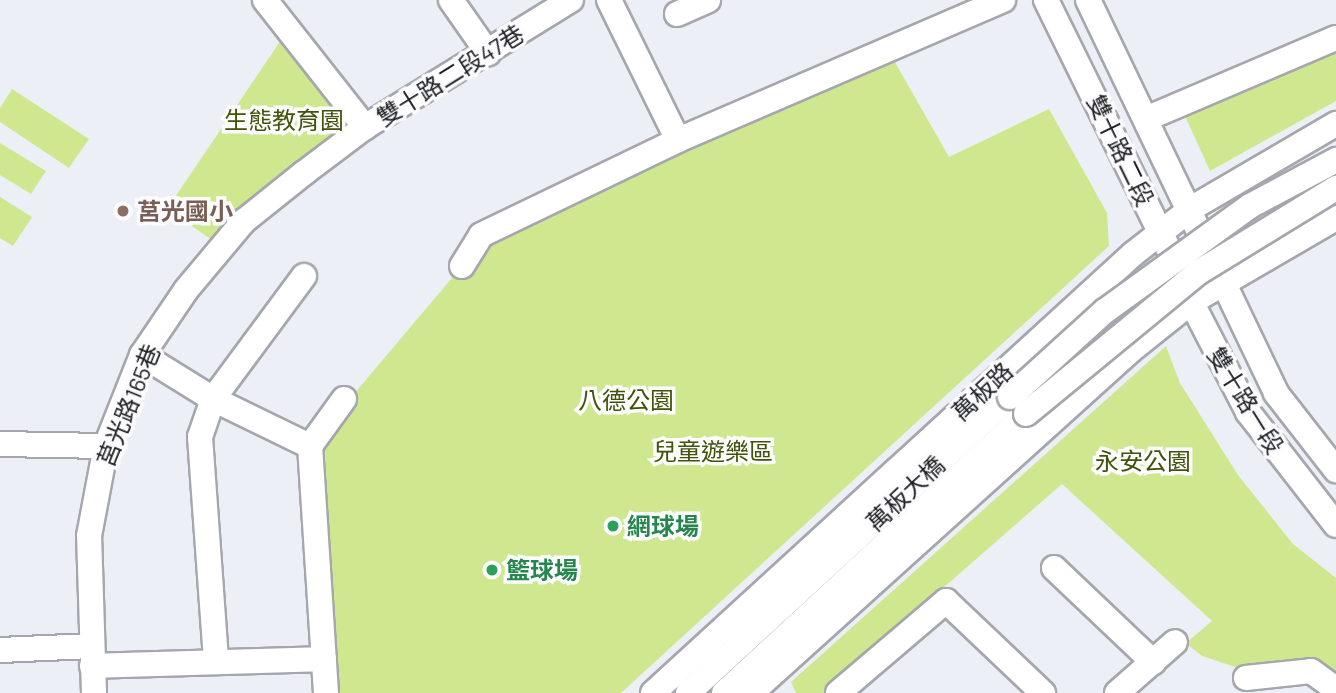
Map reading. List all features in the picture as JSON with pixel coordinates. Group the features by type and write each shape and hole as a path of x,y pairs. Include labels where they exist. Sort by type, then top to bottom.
{"street":[{"path":"265,0 365,127"},
{"path":"451,0 488,52"},
{"name":"雙十路二段47巷","path":"365,127 571,0"},
{"path":"609,0 678,140"},
{"path":"677,14 708,0"},
{"path":"463,266 481,235 678,140 1003,0"},
{"name":"雙十路二段","path":"1046,0 1163,234 1190,303"},
{"name":"雙十路二段","path":"1088,0 1149,118 1226,279"},
{"path":"1149,118 1336,37"},
{"name":"莒光路165巷","path":"94,693 89,536 106,446 142,355 186,290 244,221 365,127"},
{"path":"767,688 1190,303 1226,279 1335,221 1300,175 1329,128"},
{"name":"萬板路","path":"653,693 1085,297 1192,208 1329,128"},
{"name":"萬板大橋","path":"724,693 1018,405 1105,311 1251,206 1336,160"},
{"name":"萬板大橋","path":"688,693 1018,405 1199,272 1336,188"},
{"path":"216,660 200,436 213,399 304,276"},
{"name":"雙十路一段","path":"1226,279 1276,393 1336,470"},
{"name":"雙十路一段","path":"1190,303 1248,412 1336,525"},
{"path":"142,355 213,399 310,446"},
{"path":"326,693 310,446 344,399"},
{"path":"0,444 106,446"},
{"path":"1054,568 1153,662"},
{"path":"838,693 946,601 1043,693"},
{"path":"1125,691 1175,642"},
{"path":"0,649 91,656 216,660 324,659"},
{"path":"1246,678 1311,671 1336,689"}],"green space":[{"name":"生態教育園","path":"281,40 354,125 212,240 167,209"},
{"path":"1336,44 1336,101 1210,171 1181,107"},
{"name":"八德公園","path":"888,50 949,157 1049,109 1107,213 1109,246 621,693 333,693 310,446 462,266 481,235"},
{"path":"12,89 89,139 69,168 0,122 0,108"},
{"path":"0,143 46,171 31,194 0,175"},
{"path":"0,197 32,217 13,246 0,238"},
{"name":"永安公園","path":"1166,346 1180,383 1238,475 1293,544 1336,578 1336,675 1274,680 1202,656 1186,643 1212,621 1062,484 823,693 796,693 791,682"}],"place":[{"name":"莒光國小","path":"123,211"},
{"name":"網球場","path":"613,526"},
{"name":"籃球場","path":"492,570"}],"park label":[{"name":"兒童遊樂區","path":"713,451"}]}
